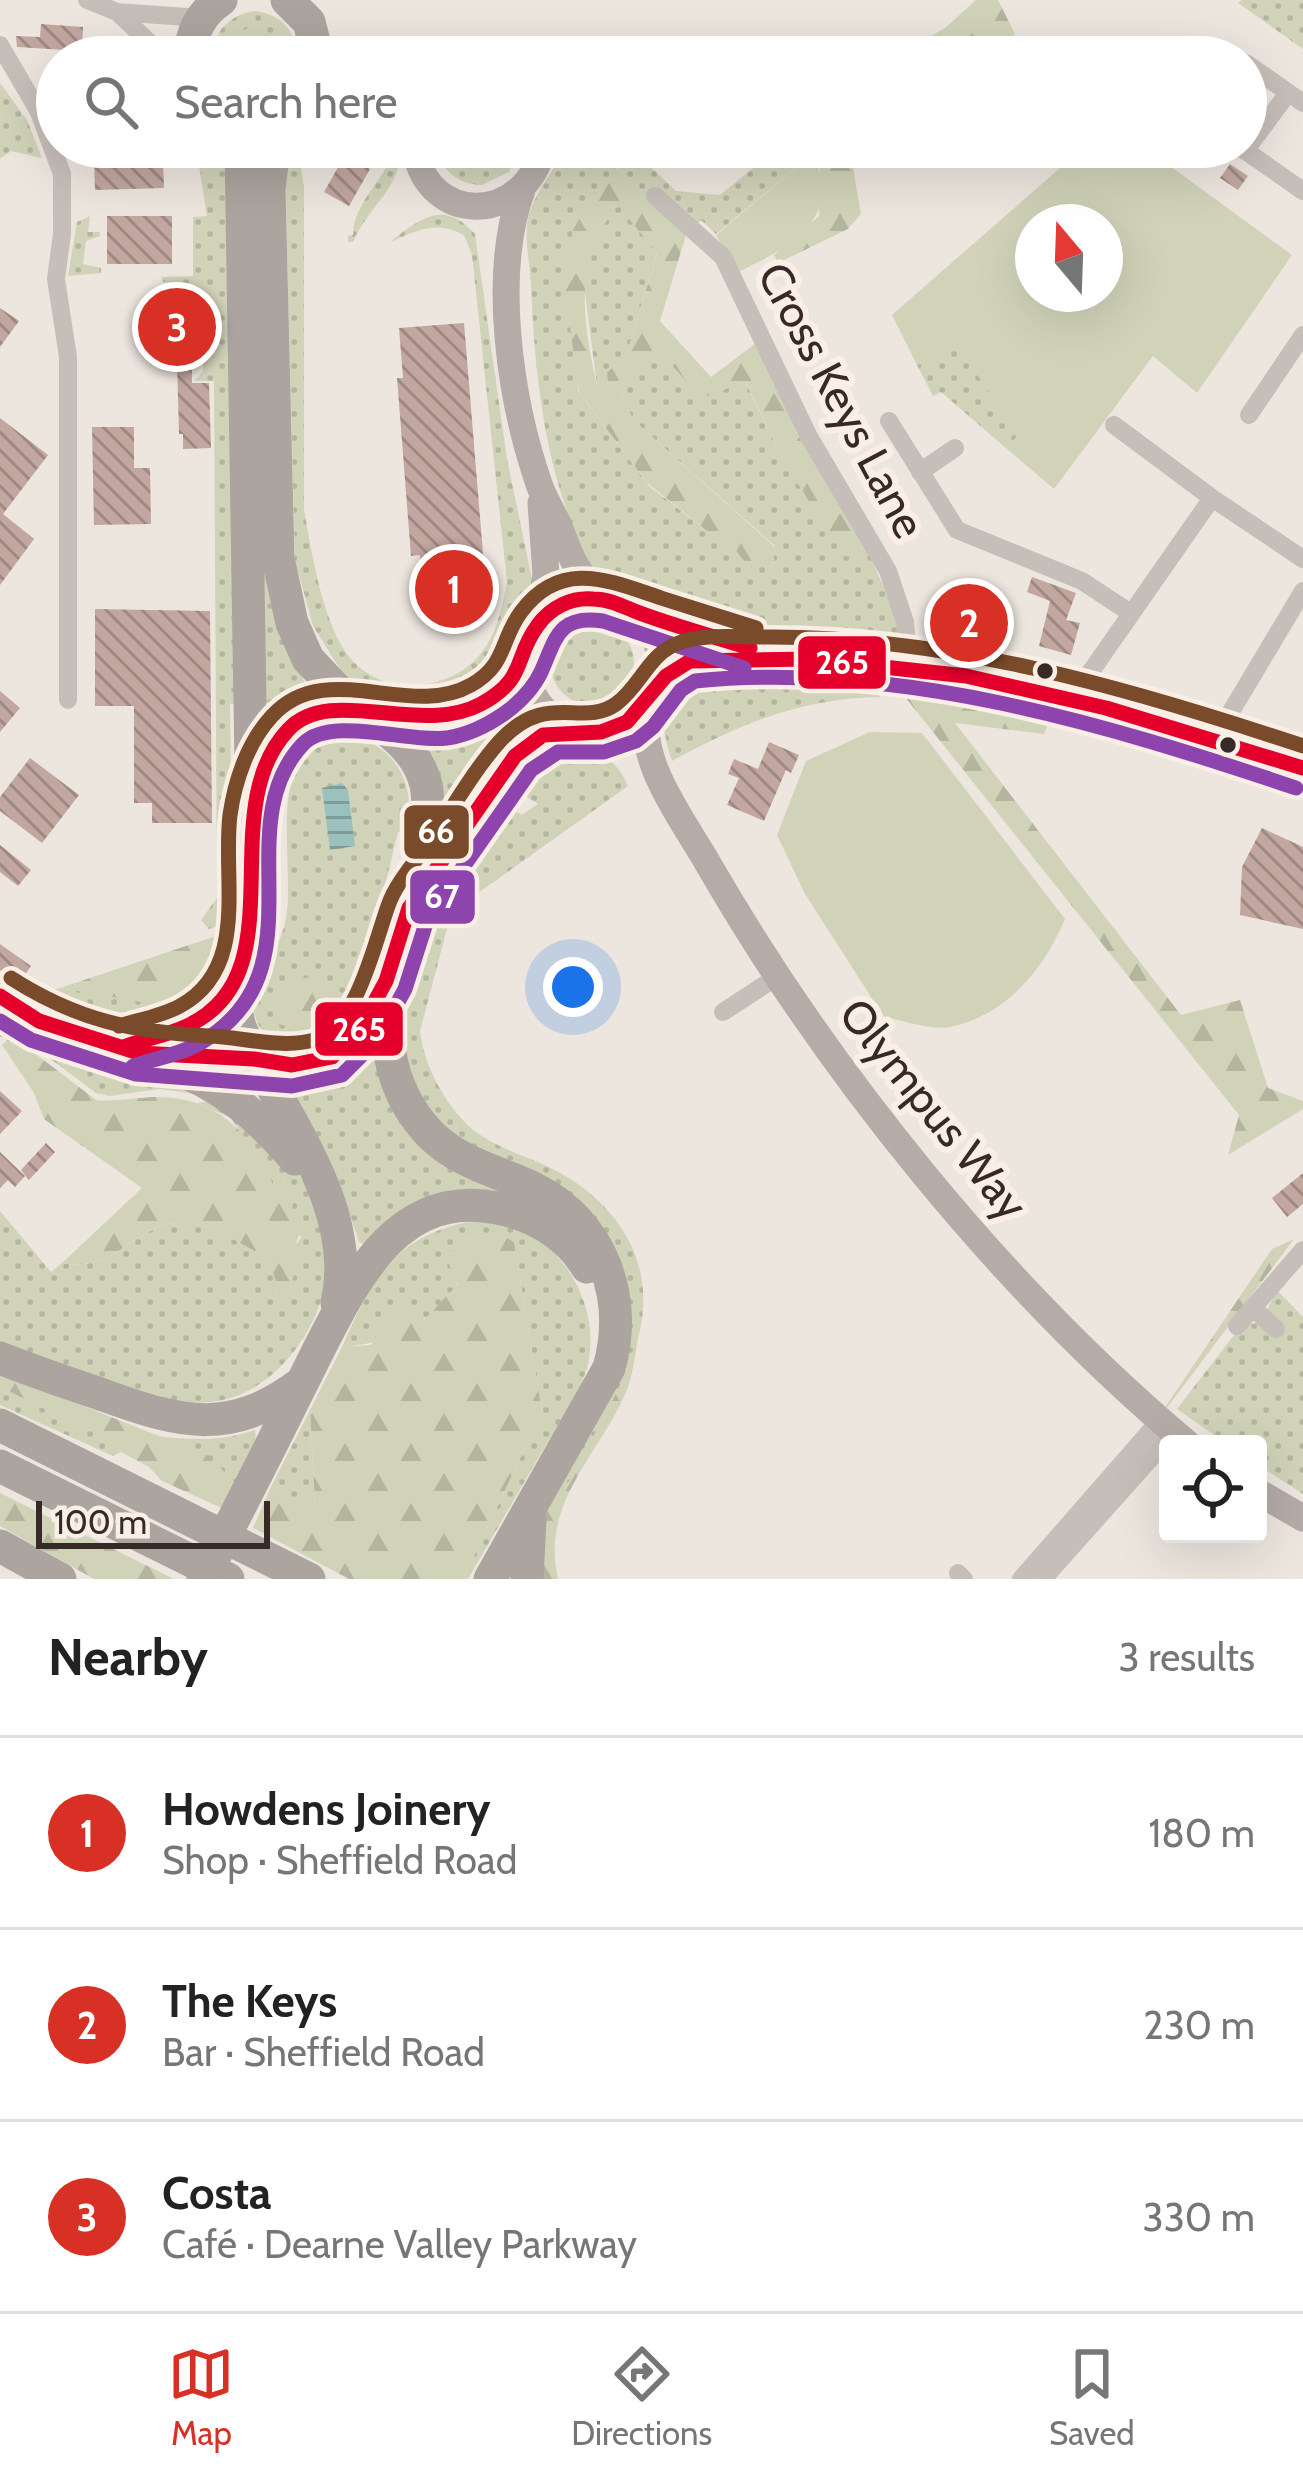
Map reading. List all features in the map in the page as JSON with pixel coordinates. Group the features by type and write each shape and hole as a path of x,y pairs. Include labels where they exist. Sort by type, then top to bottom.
{"highway":[{"path":"194,36 211,9"},
{"path":"241,168 251,921 231,992 240,1028 324,1192 337,1227 342,1279 332,1323"},
{"path":"128,1050 292,1065 332,1057 361,1027 386,981 409,908 427,802 425,782 408,748 361,712 308,659 292,623 278,558 272,168"},
{"path":"251,794 272,750 295,722 328,708 361,712"},
{"path":"386,981 390,1067 416,1116 460,1157 536,1190 580,1223 609,1268 615,1322 609,1368 490,1579"},
{"path":"128,1050 166,1038 202,1018 231,992"},
{"path":"5,1010 128,1050 227,1093 262,1122 324,1192"},
{"path":"203,1579 365,1266 386,1241 421,1217 471,1206 508,1210 542,1223 581,1257 615,1322"},
{"path":"0,1358 182,1420 220,1420 251,1413 302,1383"},
{"path":"0,1425 309,1579"},
{"path":"0,1466 228,1579"},
{"path":"527,1579 532,1505"},
{"path":"0,1546 60,1579"}],"main road":[{"path":"422,168 433,187 448,199 474,207 500,203 522,190 537,168"},
{"path":"522,190 506,261 512,364 540,486 570,557 602,597 769,655"},
{"path":"474,207 495,233 506,261"},
{"path":"361,712 431,720 466,712 505,687 519,671 537,626 546,575 540,486"},
{"path":"537,626 563,604 602,597"},
{"path":"634,610 657,642 653,693"},
{"path":"526,655 526,678 534,699 568,728"},
{"path":"409,908 515,756 538,737 568,728 602,731 628,722 669,670 694,659 769,655 985,680 1071,700 1303,768"},
{"name":"Olympus Way","path":"653,693 644,736 664,787 778,976 874,1110 976,1233 1060,1325 1174,1432"},
{"name":"Olympus Way","path":"602,731 624,744 664,787"},
{"path":"1267,1497 1303,1518"}],"street":[{"path":"87,0 117,12 143,36"},
{"path":"117,12 211,9"},
{"path":"0,45 36,107"},
{"path":"1267,78 1296,98 1267,126"},
{"path":"1267,165 1303,190"},
{"path":"60,168 62,233 56,279 68,357 68,700"},
{"name":"Cross Keys Lane","path":"655,196 723,257 808,435 888,572 905,622 909,669"},
{"path":"1249,415 1303,335"},
{"path":"889,421 951,524 965,535 1082,581 1129,612"},
{"path":"1114,425 1303,559"},
{"path":"920,472 955,448"},
{"path":"1071,700 1212,498"},
{"path":"1214,740 1303,591"},
{"path":"723,1012 778,976"},
{"path":"1237,1327 1303,1250"},
{"path":"1253,1308 1276,1329"},
{"path":"1021,1579 1174,1432"},
{"path":"1043,1579 1174,1432"}],"green space":[{"path":"976,0 998,0 1015,34 931,36"},
{"path":"1303,0 1303,49 1238,3"},
{"path":"254,11 272,16 292,36 218,36 237,17"},
{"path":"252,26 276,36 236,36"},
{"path":"0,83 27,120 36,157 11,151 0,159"},
{"path":"199,168 228,168 235,682 234,704 230,704 232,865 237,891 233,921 209,929 201,920 217,898 214,381 194,381 203,371 202,304 182,283 163,282 162,277 193,276 193,217 207,216"},
{"path":"301,168 304,189 304,509 315,566 341,645 365,672 399,684 436,682 469,665 492,636 507,582 472,255 464,235 444,228 427,228 390,242 432,216 453,217 475,234 507,459 532,579 512,647 495,671 473,690 443,703 407,707 348,682 313,626 295,560 285,171"},
{"path":"398,168 353,242 348,242 359,212 385,169"},
{"path":"446,168 511,168 482,185 452,175"},
{"path":"554,168 618,169 573,230 578,391 649,486 711,534 729,541 744,561 773,567 775,546 633,420 622,394 655,345 701,397 745,381 783,460 847,556 865,546 892,605 901,643 828,644 744,629 662,604 595,572 554,469 536,358 528,219"},
{"path":"652,168 676,191 720,195 753,168 795,168 716,234 701,220 686,235 618,169"},
{"path":"795,168 818,168 822,196 817,213 793,241 738,272 716,235"},
{"path":"853,168 861,214 848,229 778,263 774,255 819,216 820,170"},
{"path":"1060,168 1173,168 1292,255 1197,393 1153,356 1054,489 1007,449 1018,435 956,343 917,365 892,315 1015,207 1015,312 1123,312 1123,204 1019,204"},
{"path":"618,169 686,235 660,321 711,377 756,343 797,434 865,546 846,557 785,464 746,382 701,398 655,346 622,394 633,420 775,547 773,567 744,561 730,543 711,534 647,483 579,392 563,276 573,230 600,184","holes":["620,200 657,253 626,357 607,372 608,381 597,386 585,312 588,267 605,223"]},
{"path":"620,199 657,252 626,357 607,372 609,381 597,386 583,277 595,237"},
{"path":"90,216 88,232 100,232 100,236 86,241 83,264 101,268 101,273 68,276 77,222"},
{"path":"956,342 1018,435 1007,449 941,392 933,396 917,365"},
{"path":"258,572 265,573 287,649 308,688 273,705 261,700"},
{"path":"592,621 622,633 634,663 622,693 592,705 562,693 550,663 562,633"},
{"path":"701,671 872,682 880,697 824,702 772,716 672,761 665,701 675,685"},
{"path":"905,697 996,698 1051,717 1044,734 955,723 1181,1015 1240,1000 1268,1088 1303,1101 1303,1109 1228,1155 1239,1115"},
{"path":"524,698 538,721 497,757 442,841 433,836 425,745 477,727"},
{"path":"870,732 922,733 1065,919 1046,955 1021,987 970,1021 935,1028 884,1017 805,894 777,835 806,761"},
{"path":"343,734 376,746 398,767 408,796 407,830 398,832 370,942 336,1023 320,1040 288,1043 285,1049 263,1032 254,1006 286,918 292,779 301,757 317,741"},
{"path":"568,747 604,756 628,786 467,901 447,929 420,1031 431,1070 462,1119 489,1141 553,1169 596,1199 627,1237 637,1259 643,1308 634,1354 568,1484 558,1478 626,1296 458,1144 409,1086 399,1009 425,921 453,869 460,872 506,805 522,815 538,804 516,790 538,764"},
{"path":"241,927 209,989 168,1020 125,1025 22,1000 60,988 177,1007 220,935"},
{"path":"220,935 177,1008 60,988 204,940"},
{"path":"314,976 327,984 335,1001 325,1022 305,1029 277,1024 270,1006 287,982"},
{"path":"22,1029 155,1067 202,1095 160,1089 109,1096 96,1093 16,1033"},
{"path":"12,1036 96,1100 152,1097 194,1102 241,1132 273,1185 284,1186 283,1175 290,1184 290,1217 304,1224 295,1245 300,1259 284,1303 268,1259 192,1223 166,1224 97,1261 62,1263 142,1188 44,1119 34,1093 2,1045"},
{"path":"362,1055 378,1064 513,1189 364,1245 359,1242 338,1180 289,1094 300,1089 301,1076"},
{"path":"217,1100 290,1163 308,1189 325,1235 327,1275 321,1300 311,1325 279,1369 235,1397 187,1402 104,1382 0,1342 0,1211 51,1272 62,1263 97,1261 167,1224 203,1226 269,1259 285,1301 295,1245 301,1238 290,1217 283,1177 284,1187 273,1185 231,1118 197,1103"},
{"path":"473,1221 507,1226 544,1244 572,1276 588,1315 590,1336 584,1377 575,1396 468,1579 463,1579 542,1412 514,1242 498,1233 464,1239 458,1281 434,1311 390,1337 342,1347 376,1281 405,1249 424,1237"},
{"path":"498,1233 514,1242 542,1412 463,1579 349,1579 253,1528 270,1489 315,1504 310,1410 342,1347 371,1345 400,1298 424,1320 458,1284 446,1258 464,1239"},
{"path":"1294,1239 1145,1437 1272,1249"},
{"path":"1277,1290 1303,1317 1303,1494 1267,1471 1267,1435 1214,1435 1177,1409 1241,1326 1261,1322"},
{"path":"638,1340 617,1412 565,1501 555,1551 558,1579 534,1579 532,1551 558,1478 568,1483 617,1392"},
{"path":"0,1373 207,1455 236,1483 224,1509 162,1481 109,1440 0,1387"},
{"path":"0,1387 109,1440 121,1452 113,1456 0,1405"},
{"path":"310,1410 315,1505 270,1489"},
{"path":"255,1430 256,1446 236,1483 156,1436 206,1439"},
{"path":"0,1493 174,1579 94,1579 0,1526"}],"water":[{"path":"342,783 348,790 355,846 330,850 322,788"}],"building":[{"path":"41,24 83,27 83,36 40,36"},
{"path":"16,36 36,37 36,48 17,47"},
{"path":"94,168 163,168 164,188 95,190"},
{"path":"338,168 370,169 349,206 324,192"},
{"path":"1227,168 1248,176 1238,190 1220,178"},
{"path":"107,216 172,216 172,264 107,264"},
{"path":"0,308 19,321 0,347"},
{"path":"164,311 191,311 192,383 209,383 211,448 183,449 177,361 164,361"},
{"path":"464,323 487,602 424,607 420,555 411,556 397,378 403,378 399,328"},
{"path":"0,418 48,455 3,514 34,539 0,585"},
{"path":"92,427 134,427 134,468 150,468 151,524 94,525"},
{"path":"1032,577 1076,593 1066,620 1080,623 1071,655 1039,646 1050,601 1027,592"},
{"path":"987,596 998,634 948,652 938,609"},
{"path":"95,609 210,611 212,823 152,823 152,803 134,803 134,706 95,706"},
{"path":"0,691 20,708 0,732"},
{"path":"769,742 799,755 791,773 786,770 764,821 727,805 739,778 728,774 734,759 758,769"},
{"path":"30,758 79,795 42,843 0,811 0,797"},
{"path":"1262,828 1303,847 1303,929 1240,915 1242,867"},
{"path":"0,845 31,870 18,886 0,872"},
{"path":"0,944 31,966 19,983 0,970"},
{"path":"0,1091 22,1111 0,1134"},
{"path":"46,1143 55,1152 29,1180 21,1170"},
{"path":"0,1152 25,1176 15,1187 8,1180 0,1188"},
{"path":"1303,1173 1303,1204 1287,1217 1272,1198"}],"transit line":[{"name":"66","path":"119,1026 180,1006 202,990 216,969 228,920 228,840 235,788 256,738 272,716 294,699 342,689 447,694 471,685 491,669 514,622 536,595 569,579 623,585 756,628"},
{"name":"265","path":"126,1046 187,1026 221,1002 240,969 248,931 256,804 266,764 288,730 306,717 351,710 431,716 481,704 513,676 543,619 577,600 610,602 750,648"},
{"name":"67","path":"133,1066 202,1042 238,1011 259,976 267,937 271,816 281,778 303,744 315,736 350,731 431,739 477,729 526,695 555,640 576,621 603,621 744,668"},
{"name":"66","path":"11,978 82,1014 130,1027 277,1043 317,1039 331,1031 354,1000 396,888 500,741 533,717 590,713 616,704 653,661 690,639 831,639 969,655 1104,685 1303,746"},
{"name":"265","path":"0,996 39,1021 139,1053 292,1065 332,1057 361,1027 386,981 409,908 515,756 543,735 601,732 627,722 666,676 690,661 810,659 966,676 1106,708 1303,768"},
{"name":"67","path":"0,1021 31,1040 136,1074 292,1086 342,1075 378,1039 405,989 428,917 531,770 558,752 604,752 636,741 681,690 695,681 771,677 924,689 1076,721 1296,788"}],"place":[{"name":"Costa","path":"177,327"},
{"name":"Howdens Joinery","path":"454,589"},
{"name":"The Keys","path":"969,623"}]}
